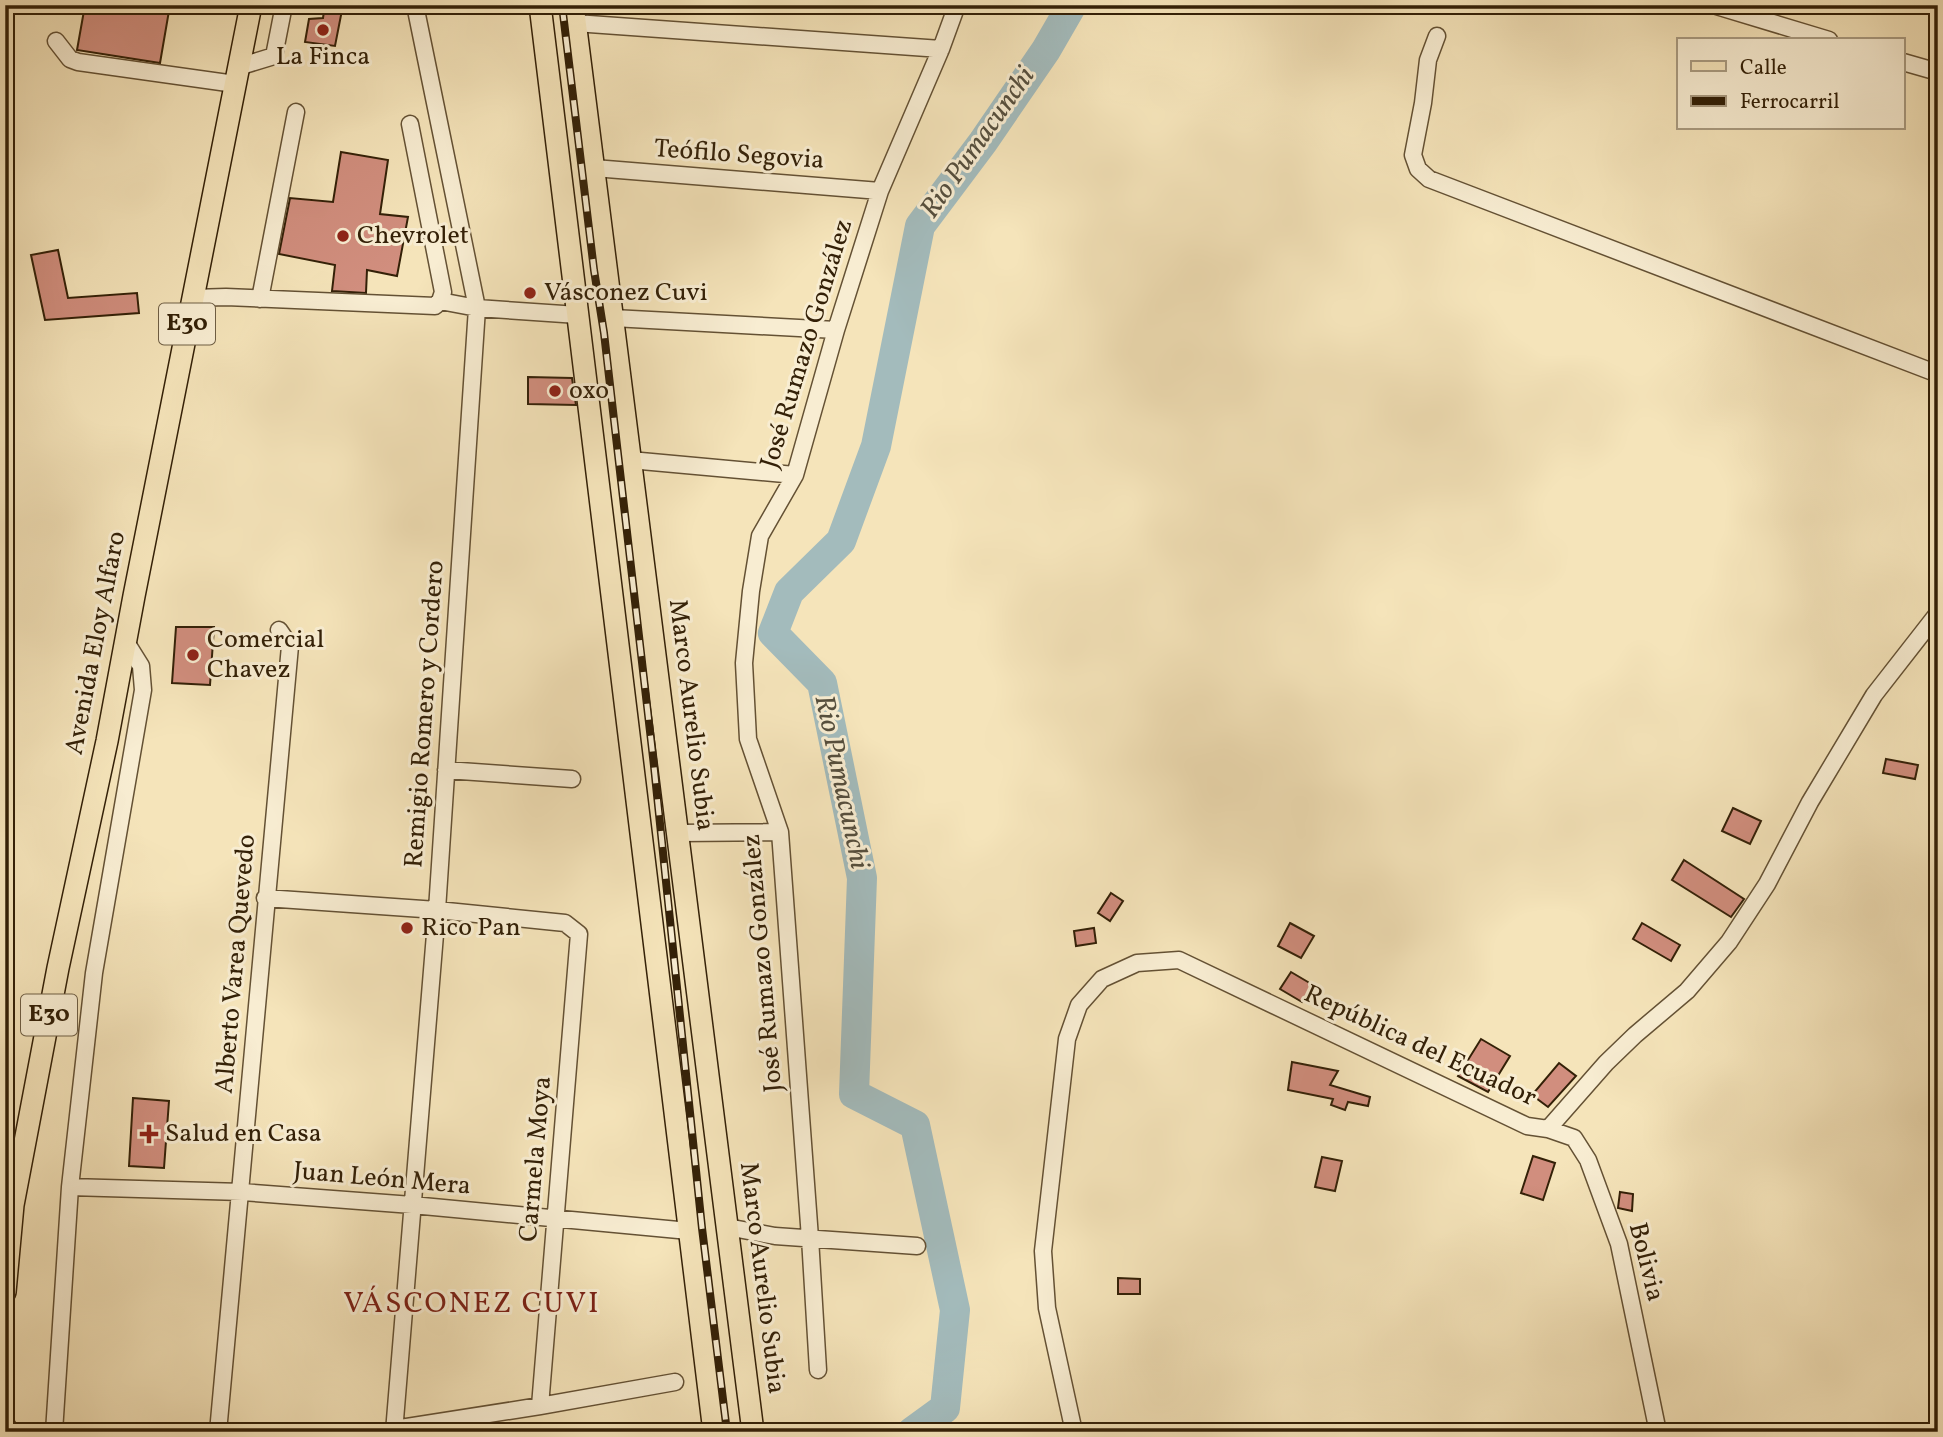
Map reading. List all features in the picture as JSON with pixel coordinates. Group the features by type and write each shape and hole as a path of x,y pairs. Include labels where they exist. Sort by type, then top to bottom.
{"main road":[{"name":"Avenida Eloy Alfaro","path":"5,1292 13,1205 69,911 107,741 251,5"},
{"path":"540,5 713,1432"},
{"name":"Marco Aurelio Subia","path":"574,14 753,1432"}],"street":[{"path":"55,41 70,59 78,62 237,76 274,57 284,5"},
{"name":"Remigio Romero y Cordero","path":"394,1430 437,911 477,308 415,5"},
{"name":"José Rumazo González","path":"818,1370 780,832 748,739 744,663 751,591 761,536 795,475 836,330 880,191 957,5"},
{"path":"1713,5 1822,38"},
{"path":"574,14 941,49"},
{"path":"1437,36 1428,60 1413,155 1418,169 1429,178 1938,374"},
{"path":"1904,62 1938,72"},
{"path":"260,299 296,111"},
{"path":"192,298 435,306 443,292 410,124"},
{"name":"Teófilo Segovia","path":"594,168 880,191"},
{"path":"440,301 477,308 578,315"},
{"path":"613,318 836,330"},
{"path":"631,460 795,475"},
{"name":"República del Ecuador","path":"1074,1432 1047,1308 1043,1251 1067,1039 1079,1005 1102,979 1137,963 1179,960 1527,1126 1548,1129 1606,1063 1687,991 1729,942 1767,884 1810,802 1874,695 1930,633 1938,613"},
{"name":"Alberto Varea Quevedo","path":"218,1432 290,646 279,630"},
{"path":"54,1432 70,1187 94,973 143,690 141,666 126,642"},
{"path":"446,770 572,779"},
{"path":"678,833 780,832"},
{"path":"265,898 437,911"},
{"name":"Carmela Moya","path":"437,911 565,923 579,934 540,1406"},
{"name":"Bolivia","path":"1548,1129 1574,1138 1588,1160 1619,1244 1658,1432"},
{"name":"Juan León Mera","path":"70,1187 242,1192 689,1231"},
{"path":"727,1227 775,1236 917,1246"},
{"path":"394,1430 675,1382"}],"building":[{"path":"85,5 170,5 160,63 77,50"},
{"name":"La Finca","path":"325,5 343,5 335,46 305,42 309,19 323,18"},
{"name":"Chevrolet","path":"341,152 388,160 380,214 408,217 397,276 367,270 366,293 332,291 335,265 279,254 290,198 333,202"},
{"path":"58,250 68,298 137,293 139,313 45,320 31,255"},
{"name":"oxo","path":"528,377 572,378 576,405 528,404"},
{"name":"Comercial Chavez","path":"176,627 214,627 210,685 172,683"},
{"path":"1886,759 1918,765 1915,779 1883,773"},
{"path":"1733,808 1761,821 1750,844 1722,831"},
{"path":"1684,860 1744,899 1731,917 1672,880"},
{"path":"1111,893 1123,901 1110,921 1098,913"},
{"path":"1290,923 1314,936 1301,958 1278,946"},
{"path":"1642,923 1680,945 1671,961 1633,939"},
{"path":"1094,928 1096,943 1076,946 1074,931"},
{"path":"1291,972 1313,985 1302,1002 1280,989"},
{"path":"1481,1039 1510,1056 1488,1092 1458,1076"},
{"path":"1292,1062 1338,1071 1330,1085 1370,1097 1368,1106 1348,1102 1345,1110 1331,1105 1333,1099 1288,1090"},
{"path":"1559,1063 1576,1076 1548,1107 1532,1095"},
{"name":"Salud en Casa","path":"133,1098 169,1101 164,1168 129,1166"},
{"path":"1533,1156 1555,1163 1543,1200 1521,1193"},
{"path":"1322,1157 1342,1161 1335,1191 1315,1187"},
{"path":"1620,1192 1633,1194 1632,1211 1618,1208"},
{"path":"1118,1278 1140,1279 1140,1294 1118,1294"}],"waterway":[{"name":"Rio Pumacunchi","path":"912,1432 945,1408 955,1310 915,1125 854,1094 862,878 822,683 773,633 789,592 841,541 876,446 920,226 983,142 1046,50 1072,5"}],"railway":[{"path":"562,5 604,333 654,766 702,1228 727,1432"}],"place":[{"name":"La Finca","path":"323,30"},
{"name":"Chevrolet","path":"343,236"},
{"name":"Vásconez Cuvi","path":"530,293"},
{"name":"oxo","path":"555,391"},
{"name":"Comercial Chavez","path":"193,655"},
{"name":"Rico Pan","path":"407,928"},
{"name":"Salud en Casa","path":"149,1134"}],"district":[{"name":"VÁSCONEZ CUVI","path":"472,1304"}]}
